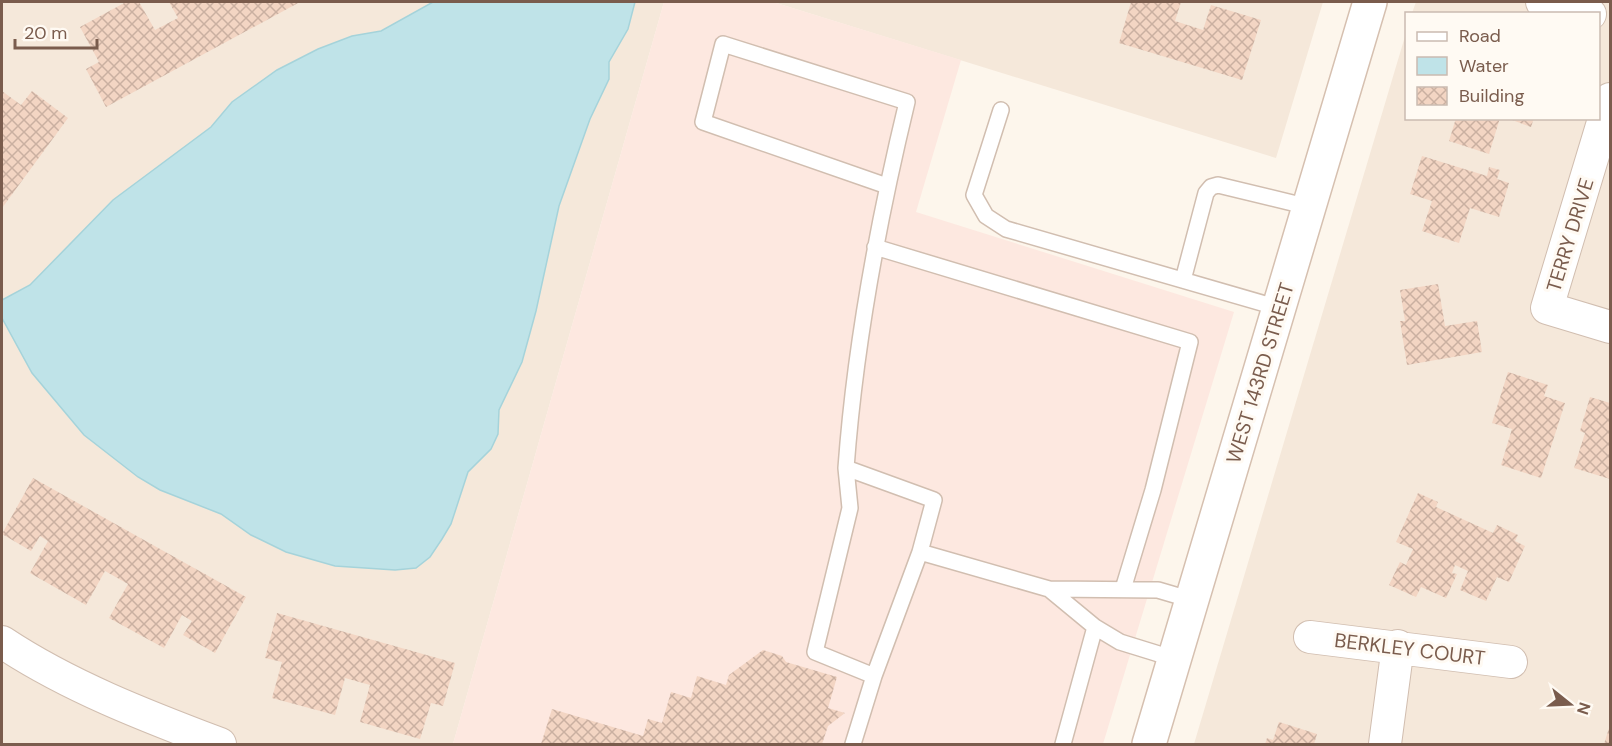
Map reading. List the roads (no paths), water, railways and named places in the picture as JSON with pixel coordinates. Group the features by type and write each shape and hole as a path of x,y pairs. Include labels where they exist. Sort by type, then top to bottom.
{"main road":[{"name":"WEST 143RD STREET","path":"1149,744 1370,2"}],"street":[{"path":"1542,2 1582,12"},
{"name":"TERRY DRIVE","path":"1611,99 1548,308 1611,327"},
{"name":"BERKLEY COURT","path":"1310,637 1398,646 1511,662"},
{"path":"2,642 68,678 153,719 220,744"},
{"path":"1385,744 1398,646"}],"lane":[{"path":"874,676 815,652 850,508 846,468 852,393 872,281 875,247 907,102 723,44 703,122 887,186"},
{"path":"1001,110 974,195 986,216 1006,229 1279,308"},
{"path":"1183,280 1206,193 1211,186 1218,185 1309,207"},
{"path":"875,247 1190,342 1153,490 1123,589"},
{"path":"846,468 934,500 920,552 874,676 853,744"},
{"path":"920,552 1049,589 1158,590 1192,600"},
{"path":"1049,589 1095,627 1120,642 1175,659"},
{"path":"1064,744 1095,627"}],"water":[{"path":"433,2 635,2 628,29 609,62 609,79 590,119 559,206 536,311 522,362 499,410 498,434 491,449 468,472 451,524 430,557 416,568 395,570 335,566 286,552 251,535 221,514 160,490 138,477 84,435 32,373 2,318 2,300 30,285 113,200 211,127 232,102 277,70 318,49 352,36 381,31"}]}
